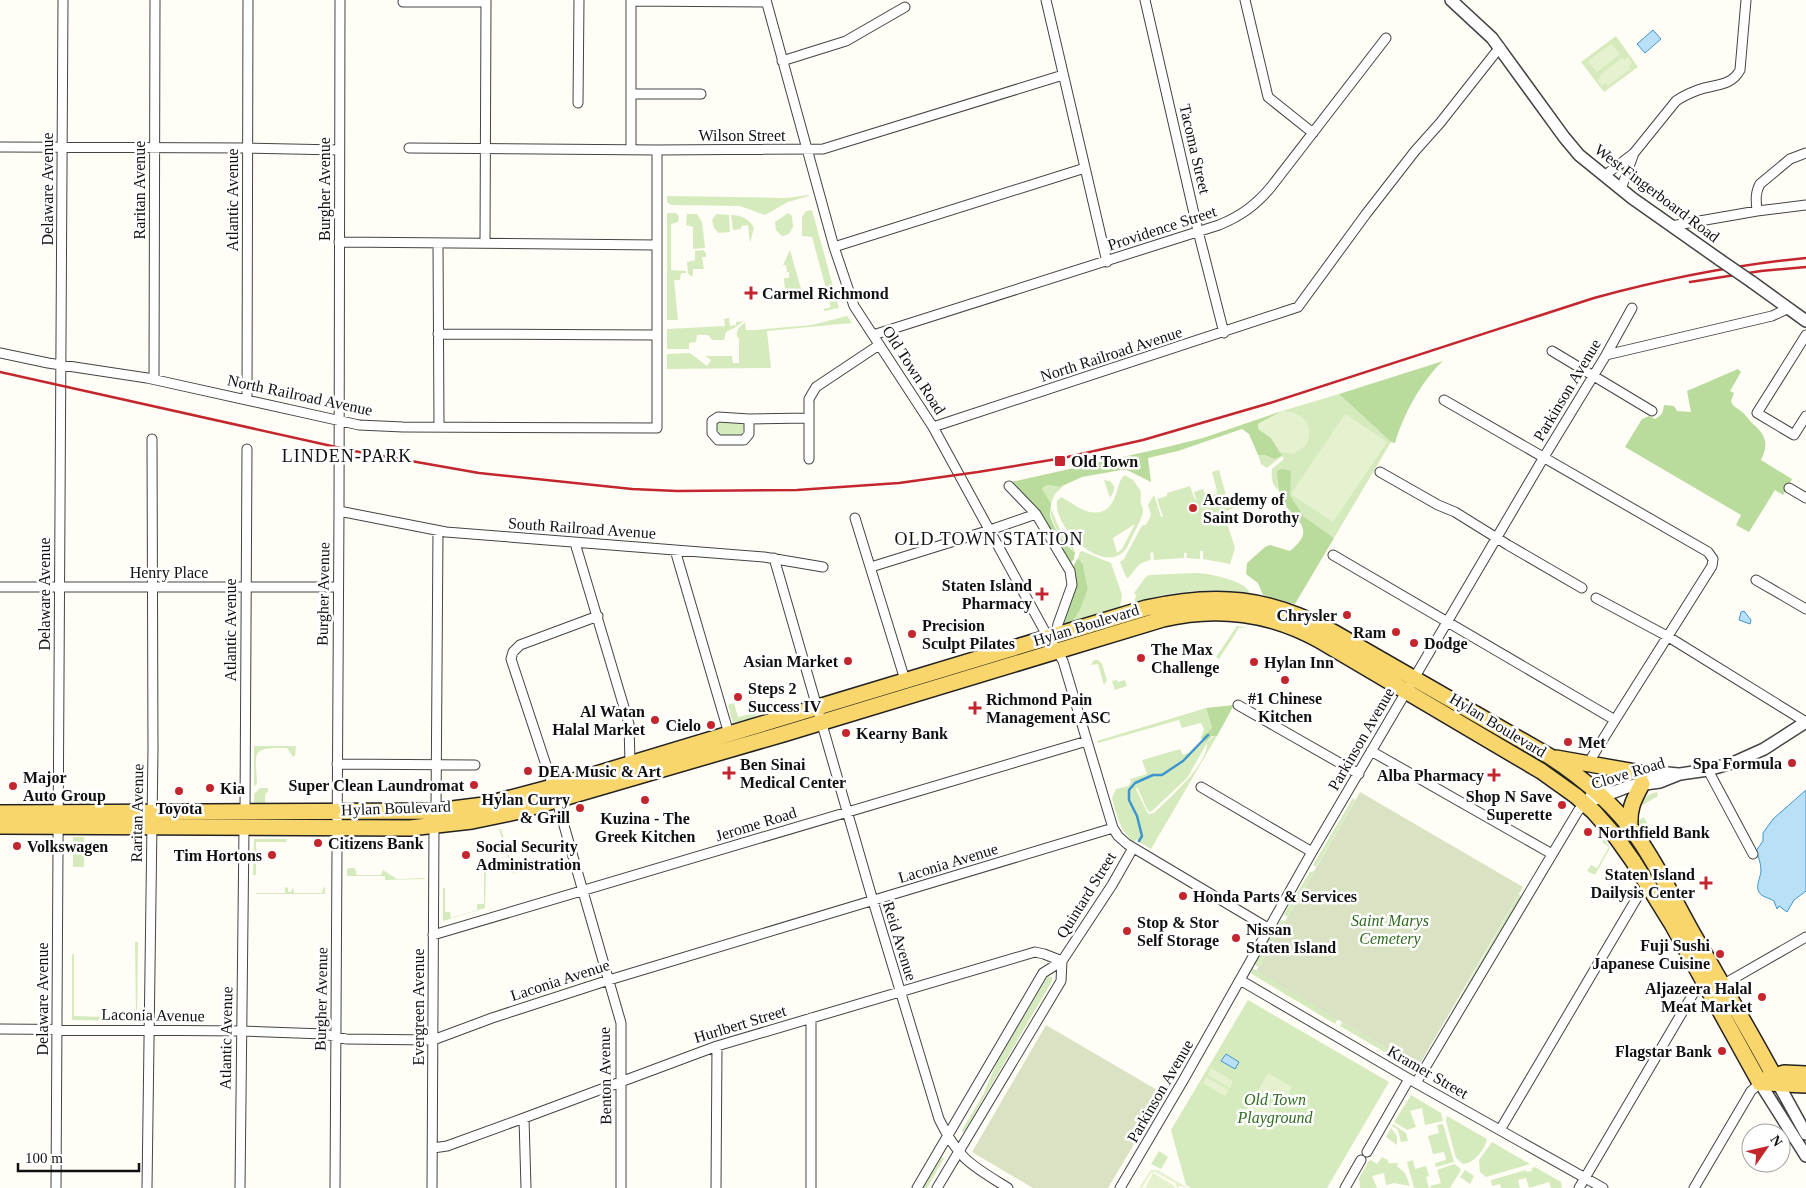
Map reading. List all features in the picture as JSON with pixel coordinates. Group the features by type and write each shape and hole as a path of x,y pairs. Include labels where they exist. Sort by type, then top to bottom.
{"main road":[{"name":"Hylan Boulevard","path":"151,820 244,828 338,828 434,826 500,816 630,763 1052,636 1169,603 1207,599 1246,601 1285,610 1309,619 1541,771 1585,803 1616,837 1648,885 1672,924 1760,1083"},
{"name":"Hylan Boulevard","path":"0,826 59,820 151,820 244,812 436,811 484,805 554,793 821,722 1172,617 1205,612 1238,614 1268,619 1301,630 1549,756 1599,794 1630,827 1654,864 1724,984 1776,1079"},
{"path":"1549,756 1641,778 1629,813 1630,827"},
{"name":"Hylan Boulevard","path":"0,813 59,820"},
{"path":"1760,1083 1776,1079 1788,1073 1806,1074"},
{"path":"1776,1079 1806,1085"}],"street":[{"name":"Delaware Avenue","path":"56,1188 63,0"},
{"name":"Raritan Avenue","path":"154,379 155,0"},
{"name":"Atlantic Avenue","path":"247,399 248,0"},
{"name":"Burgher Avenue","path":"335,1188 340,0"},
{"path":"578,103 579,0"},
{"path":"1046,0 1107,262"},
{"name":"Tacoma Street","path":"1145,0 1198,231 1224,333"},
{"path":"1246,0 1268,96 1272,102 1313,133"},
{"name":"West Fingerboard Road","path":"1451,0 1500,47 1578,155 1671,226 1806,321"},
{"path":"1604,176 1634,153 1670,108 1683,96 1698,90 1725,84 1737,76 1740,70 1746,0"},
{"path":"403,2 486,1 487,148 485,243"},
{"path":"631,149 631,1 766,1"},
{"name":"Old Town Road","path":"766,1 834,246 854,306 933,427 1052,636 1058,652"},
{"path":"782,61 846,41 905,7"},
{"name":"Providence Street","path":"873,335 1107,262 1234,219 1253,207 1271,187 1386,38"},
{"name":"North Railroad Avenue","path":"933,427 1224,333 1298,307 1366,214 1500,47"},
{"name":"Wilson Street","path":"409,148 823,149 1063,75"},
{"path":"631,94 700,94"},
{"path":"0,147 339,150"},
{"path":"438,334 656,335 656,150"},
{"path":"1621,189 1634,153"},
{"path":"1757,211 1756,198 1760,184 1790,159 1806,153"},
{"path":"834,246 1085,168"},
{"path":"1671,226 1757,211 1806,205"},
{"path":"338,242 656,244"},
{"path":"438,243 439,427"},
{"name":"Parkinson Avenue","path":"1120,1188 1184,1080 1312,852 1632,308"},
{"path":"1606,355 1772,316 1789,308"},
{"name":"North Railroad Avenue","path":"0,353 60,365 154,379 339,421 381,427 657,428 656,335"},
{"path":"1806,335 1757,413 1794,435 1806,416"},
{"path":"809,459 808,399 816,387 879,345"},
{"path":"1552,351 1652,411"},
{"path":"1444,400 1708,552 1713,559 1712,566 1592,757 1590,765"},
{"path":"749,419 808,418"},
{"name":"Raritan Avenue","path":"147,1188 151,820 152,439"},
{"name":"Atlantic Avenue","path":"244,812 246,449"},
{"path":"1380,472 1438,505 1455,512 1582,588"},
{"path":"1009,486 1036,514 1067,564 1072,578 1070,592 1052,636"},
{"path":"1789,488 1806,498"},
{"name":"South Railroad Avenue","path":"339,511 438,531 575,544 774,558 823,567"},
{"path":"871,567 1036,514"},
{"path":"855,518 905,680"},
{"path":"436,811 438,531"},
{"path":"575,544 629,724 630,763"},
{"path":"675,550 729,734"},
{"path":"1333,555 1615,720"},
{"name":"Reid Avenue","path":"774,558 873,902 940,1119 958,1152 970,1164 1008,1188"},
{"path":"1756,580 1806,609"},
{"name":"Henry Place","path":"0,587 338,587"},
{"path":"1596,598 1667,636 1806,722"},
{"name":"Benton Avenue","path":"598,616 520,645 511,659 554,793 621,1023 621,1188"},
{"name":"Quintard Street","path":"917,1188 1043,973 1062,961 1112,885 1133,848 1124,842 1113,828 1063,661 1058,652"},
{"path":"1238,704 1359,774"},
{"name":"Clove Road","path":"1599,794 1610,782 1641,778 1657,771 1680,774 1708,770 1734,762 1754,754 1783,738 1806,722"},
{"name":"Jerome Road","path":"433,935 1087,741"},
{"path":"1372,751 1552,854"},
{"path":"337,764 474,765"},
{"path":"1708,770 1753,854"},
{"path":"1200,787 1312,852"},
{"path":"1345,1188 1578,811 1585,803 1599,794"},
{"name":"Evergreen Avenue","path":"432,1188 434,826"},
{"name":"Atlantic Avenue","path":"240,1188 244,828"},
{"name":"Laconia Avenue","path":"0,1029 241,1031 324,1034 346,1039 433,1040 492,1018 609,980 873,902 1113,828"},
{"path":"1133,848 1268,928"},
{"path":"1500,1130 1638,896 1648,885"},
{"path":"1724,984 1805,940"},
{"name":"Hurlbert Street","path":"432,1148 447,1146 717,1046 900,991 1035,952 1062,961"},
{"name":"Quintard Street","path":"937,1188 1061,980 1062,961"},
{"name":"Kramer Street","path":"1240,980 1412,1081 1603,1188"},
{"path":"1579,1188 1693,994 1704,983"},
{"path":"811,1018 811,1188"},
{"path":"716,1188 717,1046"},
{"name":"Hylan Boulevard","path":"1776,1079 1806,1134"},
{"path":"1694,1188 1751,1091 1760,1083"},
{"name":"Hylan Boulevard","path":"1760,1083 1806,1156"},
{"path":"524,1118 526,1188"}],"green space":[{"path":"1616,36 1638,67 1604,92 1581,62"},
{"path":"1611,44 1620,54 1597,72 1588,61"},
{"path":"1628,57 1632,63 1629,66 1630,69 1608,86 1605,83 1602,86 1597,80 1601,78 1599,76 1622,58 1624,60"},
{"path":"808,195 788,202 765,215 740,206 671,205 667,202 667,196 787,198"},
{"path":"812,210 839,308 824,311 824,309 831,307 812,237 802,236 802,217 806,211"},
{"path":"667,213 676,213 679,216 678,222 671,224 671,270 686,271 686,273 681,273 680,280 674,280 678,320 667,320"},
{"path":"788,213 792,216 793,227 789,234 782,236 776,230 775,222"},
{"path":"687,214 697,214 702,222 705,248 693,249 693,227 686,225"},
{"path":"716,214 729,215 730,232 719,233 714,228 712,220"},
{"path":"731,215 745,218 750,222 754,228 750,243 748,225 741,226 741,229 733,230"},
{"path":"703,250 706,253 706,257 702,257 704,269 693,269 693,276 690,276 688,274 687,262 695,260 695,251"},
{"path":"790,250 801,289 785,291 784,278 789,278 789,272 787,272 786,265 783,265"},
{"path":"847,316 852,323 767,331 771,368 667,369 667,354 690,353 707,366 711,360 705,356 732,356 733,363 739,363 739,338 737,337 737,332 745,322 746,330 754,330 812,325"},
{"path":"729,318 730,326 736,325 736,322 744,321 726,332 724,340 712,340 708,335 697,335 696,342 689,343 689,349 667,349 667,329 725,326 724,319"},
{"path":"1443,361 1428,378 1414,399 1395,443 1391,442 1339,394"},
{"path":"1738,369 1741,372 1730,391 1734,393 1731,401 1763,435 1765,449 1761,460 1792,479 1783,495 1775,490 1749,532 1736,525 1741,515 1625,447 1642,419 1649,416 1657,418 1662,414 1664,405 1674,406 1677,411 1691,412 1687,391"},
{"path":"1339,394 1391,442 1334,538 1304,518 1277,474 1278,490 1276,488 1272,481 1272,469 1284,459 1282,456 1267,468 1261,464 1258,455 1265,455 1274,459 1279,457 1258,429 1282,411"},
{"path":"1282,411 1258,424 1259,429 1271,438 1282,456 1274,459 1265,455 1258,455 1249,434 1242,429 1178,451 1148,458 1151,482 1127,470 1121,470 1082,477 1060,487 1045,486 1042,489 1051,503 1050,515 1053,524 1071,550 1075,552 1074,559 1069,565 1030,501 1011,482 1203,438"},
{"path":"1282,411 1296,414 1308,426 1309,438 1306,445 1293,454 1280,452 1271,438 1258,429 1258,424"},
{"path":"1345,414 1387,442 1333,522 1291,494"},
{"path":"719,422 742,422 744,426 743,433 740,436 721,436 716,429"},
{"path":"1219,470 1228,503 1239,501 1240,506 1226,511 1228,526 1235,548 1230,564 1203,559 1203,551 1200,551 1200,559 1186,558 1187,553 1184,553 1184,558 1154,560 1153,552 1150,553 1151,560 1140,564 1128,578 1126,577 1120,562 1124,559 1140,529 1143,525 1146,525 1151,515 1148,505 1154,495 1161,517 1163,517 1157,499 1167,496 1167,493 1190,486 1195,500 1194,492 1203,489 1206,497 1216,494 1217,491 1212,472"},
{"path":"1278,470 1291,471 1290,495 1304,517 1334,538 1295,604 1263,595 1258,583 1246,574 1247,563 1265,547 1270,545 1290,551 1303,536 1301,524 1280,495 1277,474"},
{"path":"1125,475 1133,480 1141,491 1142,516 1123,553 1107,557 1097,555 1076,541 1068,531 1061,521 1057,510 1057,501 1061,497 1086,511 1100,512 1107,509 1115,498","holes":["1135,524 1122,549 1117,553 1113,538"]},
{"path":"1104,480 1110,481 1114,486 1114,491 1110,498"},
{"path":"1049,485 1063,486 1055,494 1051,503 1042,489"},
{"path":"1051,509 1061,532 1072,544 1075,552 1067,545 1058,532 1052,519"},
{"path":"1082,551 1111,563 1122,595 1120,607 1073,621 1080,610 1088,589 1084,569 1078,558"},
{"path":"1078,558 1083,565 1088,589 1080,610 1073,621 1063,624 1061,622 1072,568"},
{"path":"1208,574 1234,581 1247,588 1250,593 1191,591 1163,595 1134,603 1136,595 1134,593 1149,575"},
{"path":"1237,626 1248,628 1239,628 1219,659 1216,657"},
{"path":"1094,660 1098,660 1102,664 1107,680 1104,685 1098,664 1091,665"},
{"path":"746,679 756,712 767,709 769,711 733,723 728,705 734,703 738,717 754,713"},
{"path":"1117,680 1118,682 1125,680 1127,686 1115,690 1112,681"},
{"path":"1234,705 1217,736 1212,736 1206,742 1201,738 1212,728 1206,708"},
{"path":"1206,708 1212,728 1201,738 1204,729 1201,723 1182,728 1179,720 1098,743 1097,741"},
{"path":"1215,735 1217,736 1151,849 1137,839 1134,842 1125,833 1117,816 1112,798 1116,789 1128,786 1131,782 1130,779 1147,774 1142,760 1180,749 1183,755 1193,751 1204,740 1207,742","holes":["1207,743 1206,752 1195,771 1178,790 1154,813 1149,814 1136,789 1137,787 1147,809 1149,812 1152,811 1187,778"]},
{"path":"254,746 296,746 295,756 293,757 287,748 261,751 257,754 256,758 257,784 254,786"},
{"path":"260,788 268,788 265,795 265,803 254,803 254,794"},
{"name":"Saint Marys Cemetery","path":"1360,792 1523,887 1418,1067 1256,971"},
{"path":"1657,792 1658,796 1641,806 1640,803 1645,797"},
{"path":"1353,798 1355,800 1316,867 1313,865"},
{"path":"1644,817 1652,833 1648,837 1638,822"},
{"path":"499,829 501,829 514,872 540,865 513,874"},
{"path":"73,837 84,837 84,867 73,867"},
{"path":"254,839 287,839 286,842 256,842 256,875 253,875"},
{"path":"1604,839 1610,848 1595,875 1587,871 1591,865 1597,868 1609,847 1602,842"},
{"path":"355,868 357,875 381,875 383,870 397,879 425,879 385,880 385,876 347,876 347,869"},
{"path":"483,870 486,870 485,908 443,921 443,888 445,888 445,912 450,912 451,918 477,910 477,904 484,904"},
{"path":"1314,871 1287,917 1284,914 1310,872"},
{"path":"285,887 288,888 288,892 291,892 293,887 294,893 322,893 325,887 325,894 256,894 285,893"},
{"path":"1519,894 1522,897 1456,1013 1452,1011"},
{"path":"1281,920 1285,921 1258,967 1254,964"},
{"path":"135,942 138,942 137,1021 72,1020 72,954 74,954 74,1016 136,1018"},
{"path":"1252,968 1338,1019 1335,1024 1255,976 1251,973"},
{"path":"1048,976 1052,977 1052,981 964,1132 962,1132 983,1095 997,1062"},
{"name":"Old Town Playground","path":"1248,1000 1389,1082 1327,1188 1191,1188 1186,1185 1171,1130"},
{"path":"1342,1022 1415,1065 1412,1068 1340,1026"},
{"path":"1046,1025 1164,1094 1108,1188 1033,1188 972,1152"},
{"path":"1211,1068 1233,1081 1230,1088 1208,1075"},
{"path":"1268,1073 1292,1087 1283,1103 1259,1089"},
{"path":"1206,1077 1229,1090 1225,1096 1203,1083"},
{"path":"1411,1095 1441,1113 1443,1121 1425,1125 1422,1108 1410,1111 1416,1127 1407,1130 1394,1122"},
{"path":"1255,1097 1278,1111 1268,1127 1245,1112"},
{"path":"1447,1116 1487,1139 1484,1147 1471,1162 1463,1164 1456,1158 1446,1121"},
{"path":"1393,1124 1406,1133 1408,1141 1401,1142 1398,1130 1392,1126"},
{"path":"1443,1124 1454,1162 1436,1167 1435,1163 1446,1160 1444,1152 1433,1154 1428,1136 1439,1133 1437,1125"},
{"path":"1391,1128 1397,1136 1397,1145 1386,1137"},
{"path":"1492,1142 1530,1164 1486,1177 1480,1172 1479,1160"},
{"path":"1159,1151 1168,1157 1161,1169 1151,1164"},
{"path":"942,1157 944,1158 927,1188 923,1188"},
{"path":"1382,1157 1388,1160 1388,1163 1398,1163 1397,1166 1405,1173 1410,1186 1394,1183 1386,1185 1384,1173 1372,1176 1377,1188 1360,1188 1359,1178 1369,1161 1371,1160 1377,1164"},
{"path":"1413,1160 1415,1169 1426,1166 1429,1176 1426,1177 1429,1188 1414,1188 1407,1162"},
{"path":"1454,1164 1461,1170 1450,1188 1431,1188 1430,1186 1441,1183 1437,1170"},
{"path":"1535,1167 1561,1182 1562,1188 1551,1188 1549,1182 1529,1188 1526,1178 1518,1180 1520,1188 1501,1188 1500,1184 1492,1186 1491,1180 1526,1170 1526,1172 1532,1171 1532,1168"},
{"path":"1151,1170 1158,1170 1188,1188 1179,1186 1177,1188 1175,1183 1155,1172 1151,1173 1142,1188 1139,1188"},
{"path":"1465,1170 1474,1176 1470,1184 1460,1177"},
{"path":"1153,1173 1175,1186 1174,1188 1145,1188"}],"water":[{"path":"1653,30 1661,39 1645,53 1637,44"},
{"path":"1744,611 1751,620 1750,624 1739,620 1741,612"},
{"path":"1806,790 1806,891 1794,900 1787,912 1779,906 1777,909 1774,901 1763,896 1758,891 1761,868 1756,851 1763,841 1763,833 1773,819"},
{"path":"1226,1054 1239,1062 1235,1069 1221,1061"}],"waterway":[{"path":"1139,841 1142,836 1137,816 1129,800 1129,790 1135,783 1153,775 1162,775 1183,761 1208,735"}],"railway":[{"path":"0,372 354,451 479,473 632,489 677,491 797,490 899,483 978,472 1063,458 1143,440 1270,403 1594,298 1699,274 1806,258"},
{"path":"1690,282 1761,271 1806,267"}],"place":[{"name":"Carmel Richmond","path":"751,293"},
{"name":"Old Town","path":"1060,461"},
{"name":"Academy of Saint Dorothy","path":"1193,508"},
{"name":"Staten Island Pharmacy","path":"1042,594"},
{"name":"Chrysler","path":"1347,615"},
{"name":"Ram","path":"1396,632"},
{"name":"Precision Sculpt Pilates","path":"912,634"},
{"name":"Dodge","path":"1414,643"},
{"name":"The Max Challenge","path":"1141,658"},
{"name":"Asian Market","path":"848,661"},
{"name":"Hylan Inn","path":"1254,662"},
{"name":"#1 Chinese Kitchen","path":"1285,680"},
{"name":"Steps 2 Success IV","path":"738,697"},
{"name":"Richmond Pain Management ASC","path":"975,708"},
{"name":"Al Watan Halal Market","path":"655,720"},
{"name":"Cielo","path":"711,725"},
{"name":"Kearny Bank","path":"846,733"},
{"name":"Met","path":"1568,742"},
{"name":"Spa Formula","path":"1792,763"},
{"name":"DEA Music & Art","path":"528,771"},
{"name":"Ben Sinai Medical Center","path":"729,773"},
{"name":"Alba Pharmacy","path":"1494,775"},
{"name":"Super Clean Laundromat","path":"474,785"},
{"name":"Major Auto Group","path":"13,786"},
{"name":"Kia","path":"210,788"},
{"name":"Toyota","path":"179,791"},
{"name":"Kuzina - The Greek Kitchen","path":"645,800"},
{"name":"Shop N Save Superette","path":"1562,805"},
{"name":"Hylan Curry & Grill","path":"580,808"},
{"name":"Northfield Bank","path":"1588,832"},
{"name":"Citizens Bank","path":"318,843"},
{"name":"Volkswagen","path":"17,846"},
{"name":"Tim Hortons","path":"272,855"},
{"name":"Social Security Administration","path":"466,855"},
{"name":"Staten Island Dailysis Center","path":"1706,883"},
{"name":"Honda Parts & Services","path":"1183,896"},
{"name":"Stop & Stor Self Storage","path":"1127,931"},
{"name":"Nissan Staten Island","path":"1236,938"},
{"name":"Fuji Sushi Japanese Cuisine","path":"1720,954"},
{"name":"Aljazeera Halal Meat Market","path":"1762,997"},
{"name":"Flagstar Bank","path":"1722,1051"}],"district":[{"name":"LINDEN-PARK","path":"347,456"},
{"name":"OLD TOWN STATION","path":"989,539"}]}
